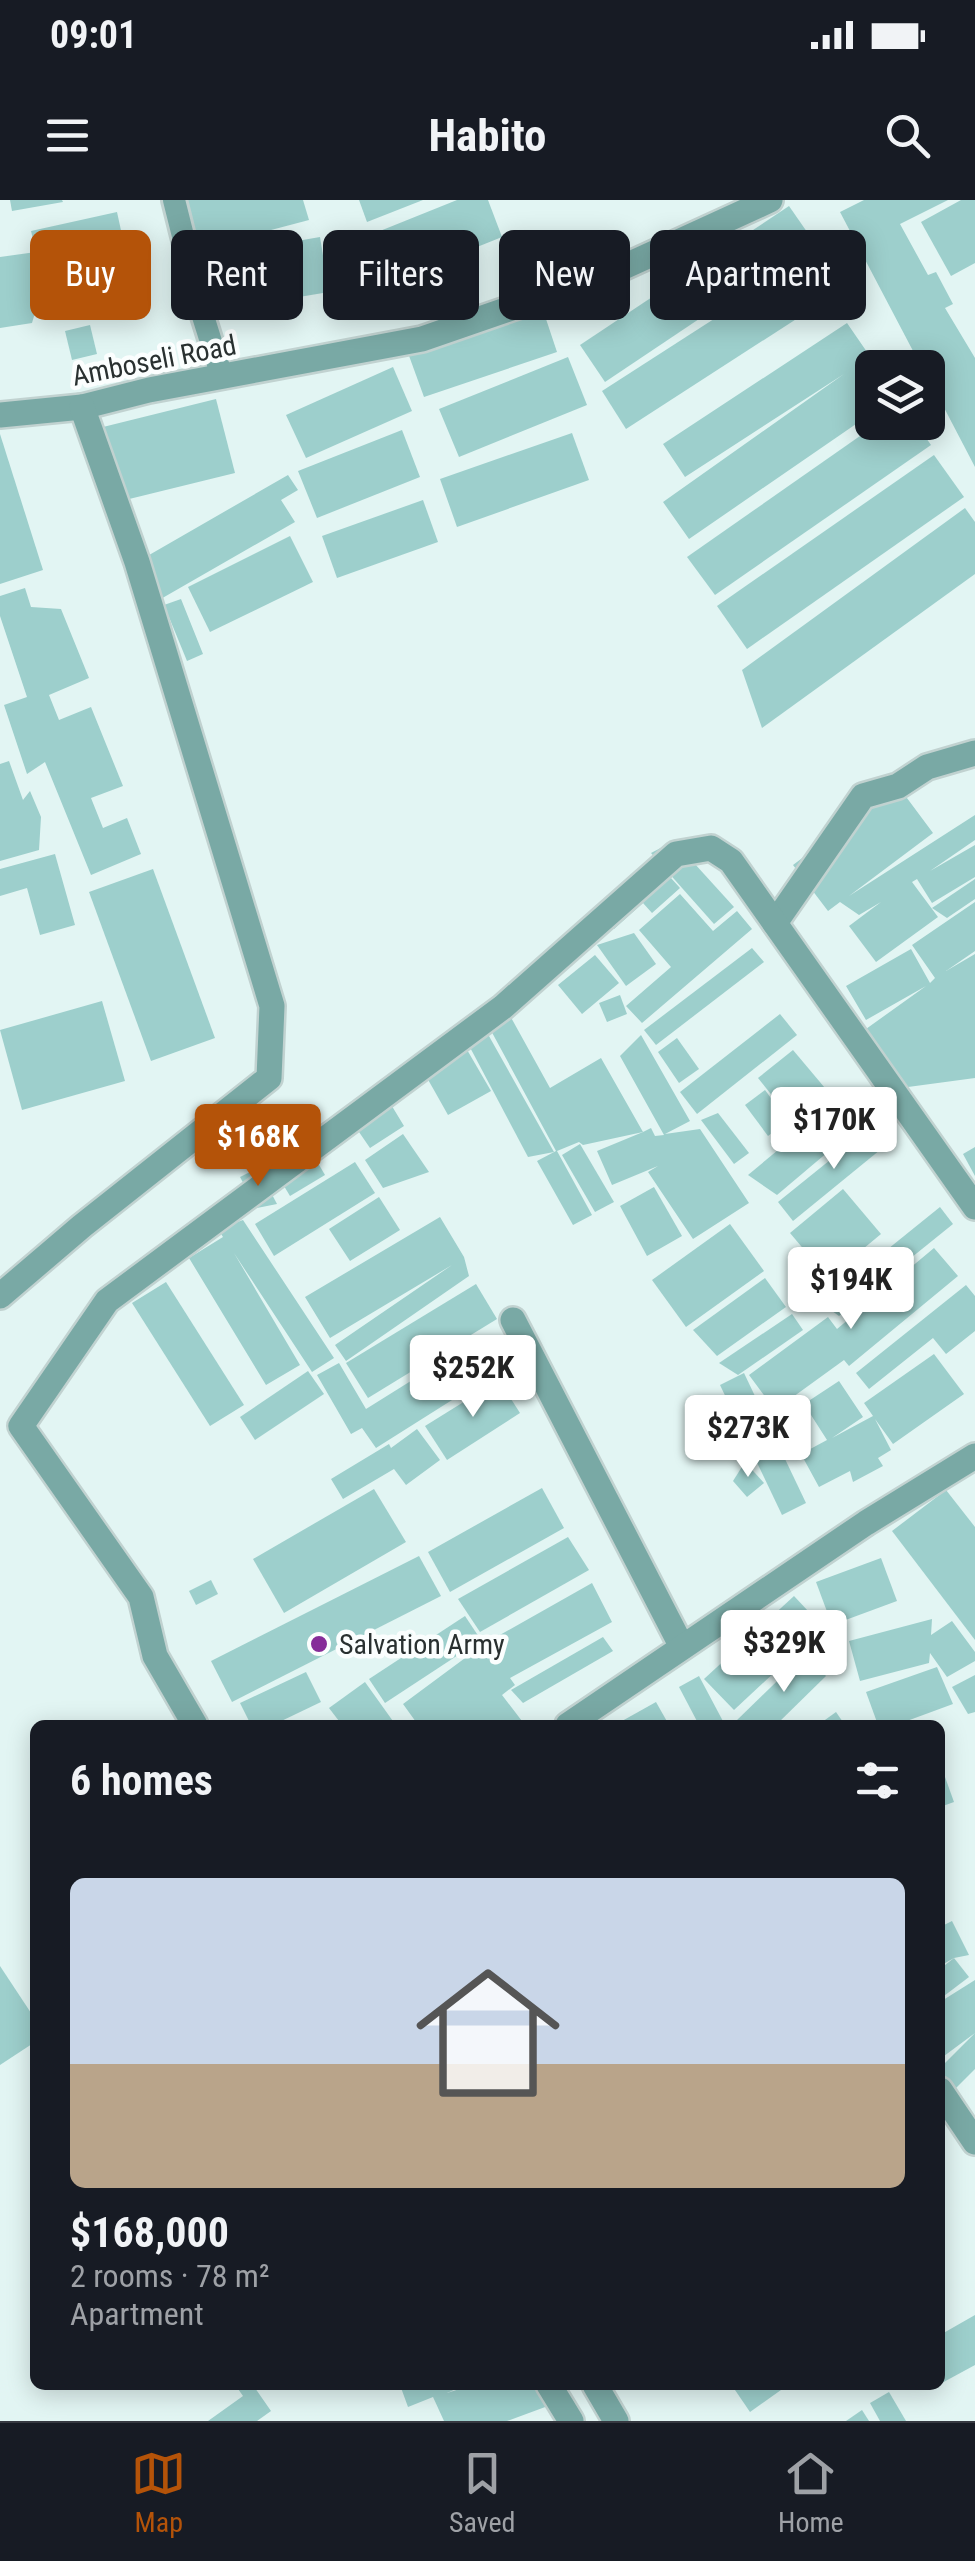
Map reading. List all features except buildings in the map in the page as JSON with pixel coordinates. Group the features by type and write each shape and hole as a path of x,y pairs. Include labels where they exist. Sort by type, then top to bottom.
{"street":[{"name":"Amboseli Road","path":"0,415 82,407 150,390 422,339 604,276 770,200"},
{"path":"0,1296 268,1078 272,1006 137,562 82,407"},
{"path":"775,923 863,796 898,786 927,767 975,752"},
{"path":"192,1720 155,1656 142,1597 21,1426 107,1301 503,1007 676,854 711,848 731,861 975,1207"},
{"path":"513,1320 682,1648"},
{"path":"575,1720 866,1524 975,1456"},
{"path":"945,2097 975,2142"},
{"path":"551,2390 571,2421"},
{"path":"599,2390 616,2421"}],"lane":[{"path":"174,200 222,377"}],"place":[{"name":"Salvation Army","path":"319,1644"}]}
